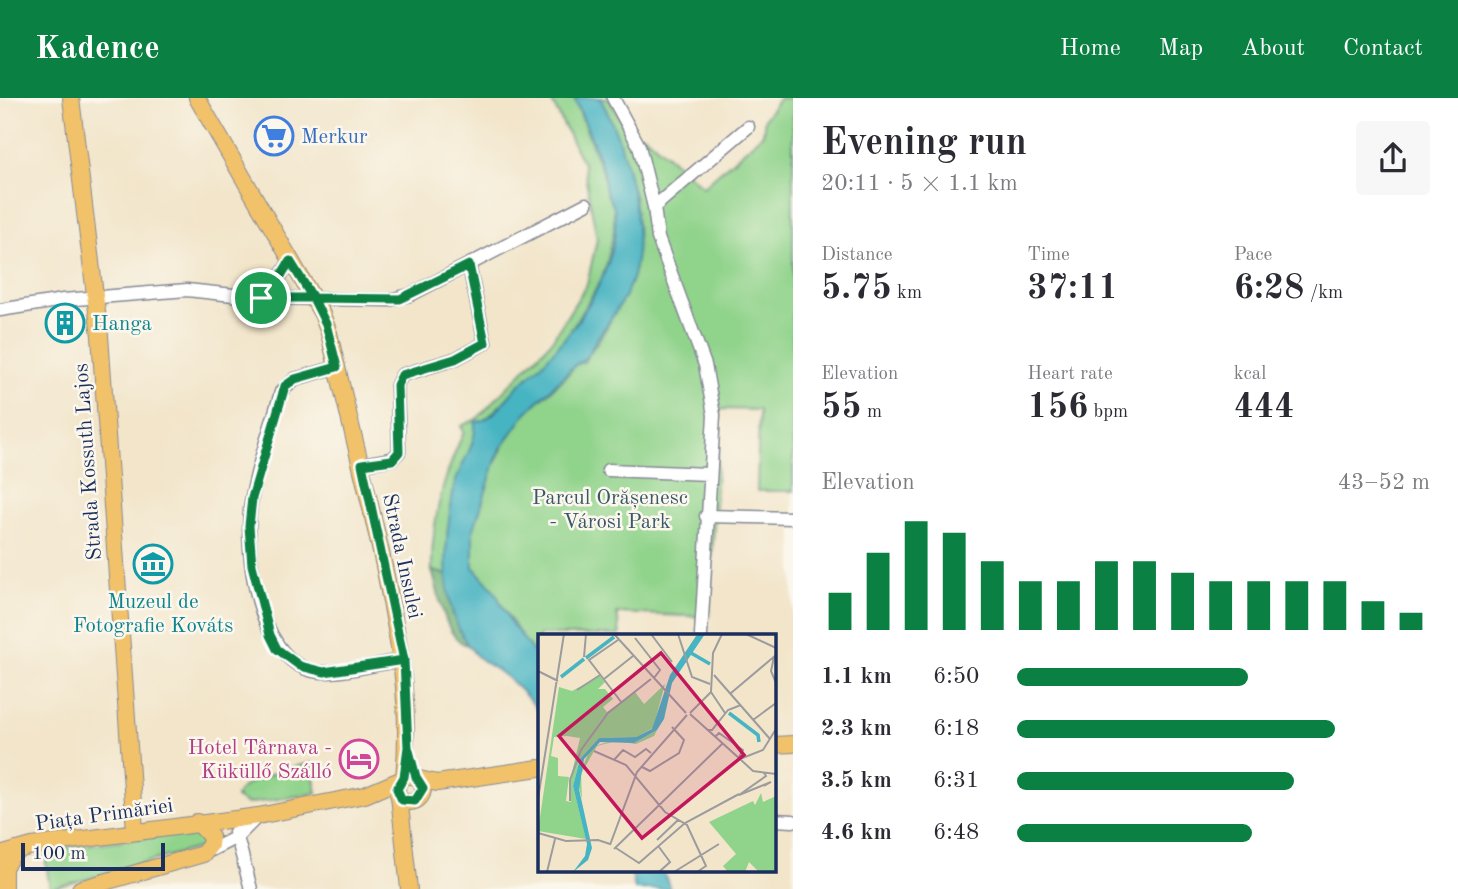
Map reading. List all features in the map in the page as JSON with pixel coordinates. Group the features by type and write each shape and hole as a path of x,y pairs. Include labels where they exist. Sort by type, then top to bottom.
{"main road":[{"name":"Strada Kossuth Lajos","path":"71,98 96,299 135,831"},
{"name":"Strada Insulei","path":"197,98 326,324 362,464 404,660 408,747 405,851 409,889"},
{"path":"468,779 406,802 406,784 468,779 538,768"},
{"name":"Piața Primăriei","path":"0,855 17,848 258,816 406,784"},
{"path":"405,851 418,799"},
{"name":"Piața Primăriei","path":"197,822 211,837 210,845 203,854"},
{"name":"Piața Primăriei","path":"4,889 4,867 17,848"},
{"path":"80,889 203,854"}],"street":[{"path":"613,98 639,146 654,207 658,238 705,365 714,415 701,634"},
{"path":"654,207 748,127"},
{"path":"0,310 62,300 187,290 261,298 400,299 586,204"},
{"path":"261,298 275,285 290,261"},
{"path":"362,464 392,460 399,452 397,385 402,375 455,359 485,343 469,265"},
{"path":"337,367 295,379 281,392 250,512 251,553 258,596 277,649 300,666 324,672 404,660"},
{"path":"608,470 709,474"},
{"path":"706,516 793,518"},
{"path":"203,854 237,837 258,816"},
{"path":"230,818 251,889"}],"green space":[{"path":"550,98 574,98 603,174 607,194 614,206 614,231 600,282 563,343 484,421 455,484 447,535 448,575 432,571 432,553 436,517 444,483 464,432 461,426 477,419 551,342 587,284 597,239 583,163"},
{"name":"Parcul Orășenesc - Városi Park","path":"600,98 608,98 633,142 644,135 703,187 763,134 765,118 780,98 793,98 793,491 757,491 759,410 720,409 709,617 617,613 620,634 538,634 538,658 473,567 470,549 472,529 484,486 504,445 525,414 566,377 575,365 584,362 607,327 633,277 635,199 623,156"},
{"path":"432,571 448,575 453,615 468,645 453,634 448,625"},
{"path":"311,763 317,793 246,804 236,798 239,791 256,780"},
{"path":"203,830 205,846 50,889 44,850"}],"water":[{"path":"574,98 600,98 618,137 635,209 637,256 633,276 622,301 586,357 526,413 498,453 473,532 473,567 494,590 512,624 538,658 538,710 512,682 478,657 463,637 454,618 449,596 446,552 448,530 454,488 471,448 475,422 495,412 556,348 573,327 601,280 615,232 614,208 606,191 594,144"},
{"path":"631,872 664,872 670,889 635,889"}],"place":[{"name":"Merkur","path":"274,136"},
{"name":"Hanga","path":"65,323"},
{"name":"Muzeul de Fotografie Kováts","path":"153,564"},
{"name":"Hotel Târnava - Küküllő Szálló","path":"359,759"}],"route":[{"path":"261,298 275,285 290,261 313,298 389,300 410,295 469,265 485,343 455,359 402,375 397,385 399,452 392,460 362,464 404,660 408,747 416,777 423,788 420,798 415,801 402,800 397,789 404,777 408,747 404,660 324,672 300,666 277,649 258,596 252,565 250,512 281,392 295,379 337,367 326,324 313,298 261,298"}]}
